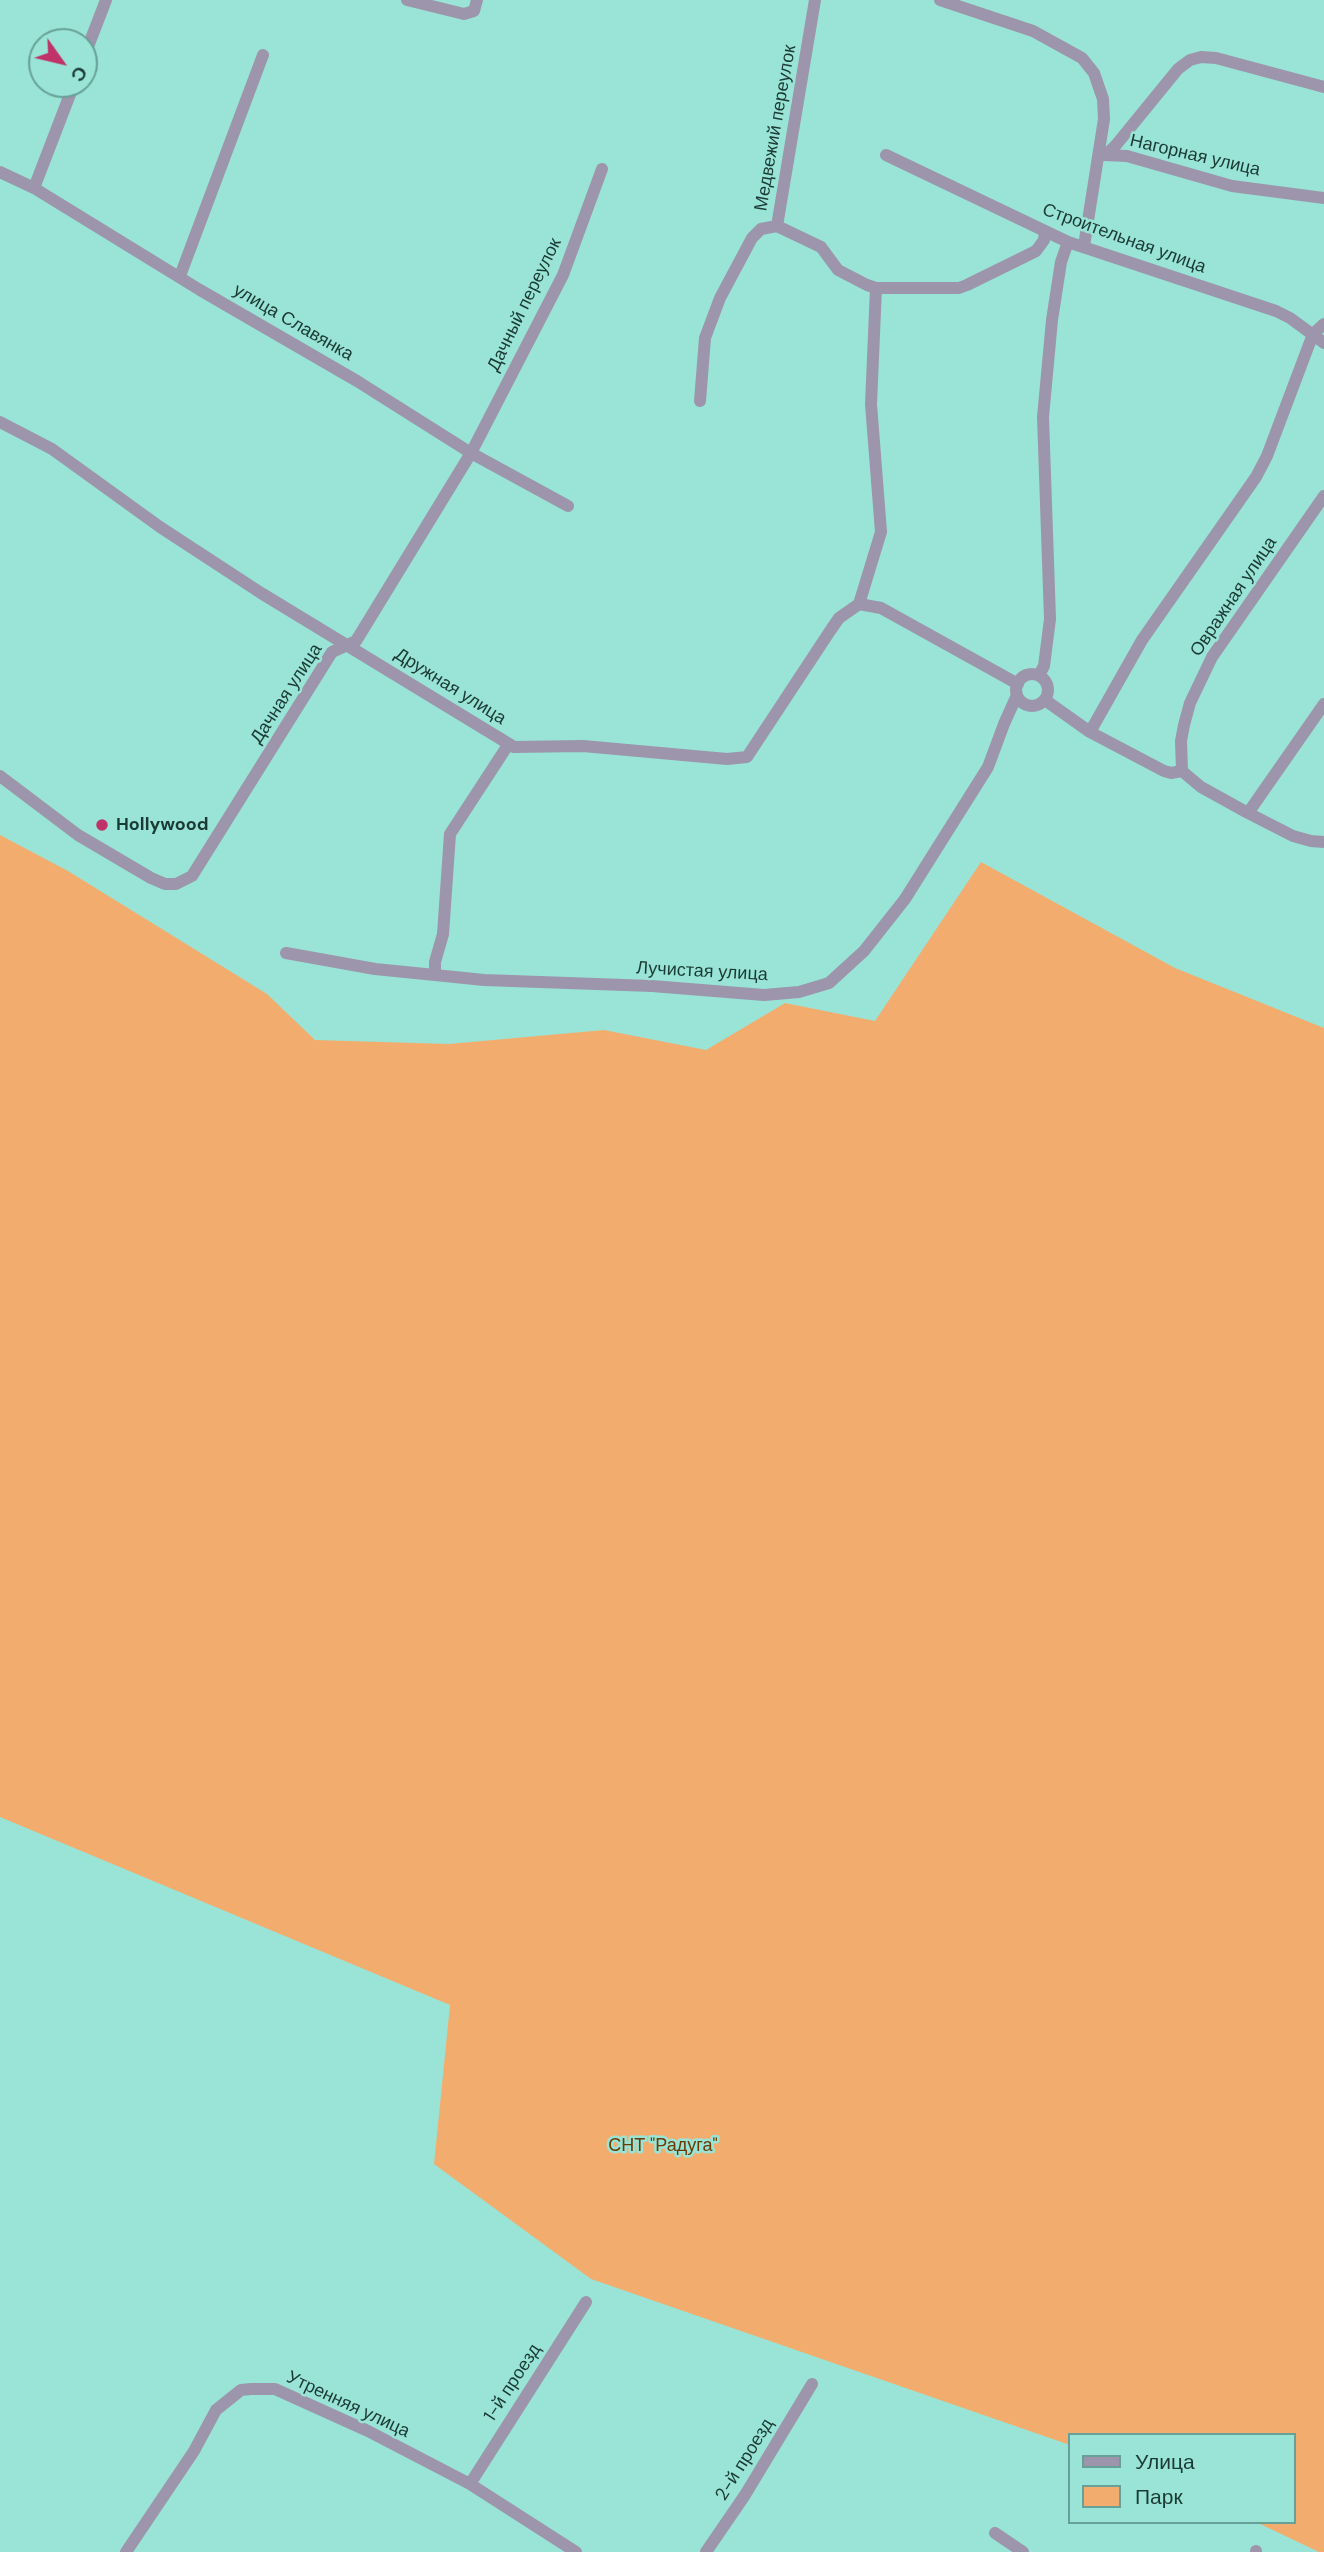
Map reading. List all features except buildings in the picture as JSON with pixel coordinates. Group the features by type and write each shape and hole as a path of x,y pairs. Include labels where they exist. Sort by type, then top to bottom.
{"street":[{"path":"95,28 106,0"},
{"path":"407,0 464,14 474,10 477,0"},
{"name":"Медвежий переулок","path":"700,401 705,338 720,298 752,238 761,229 777,226 815,0"},
{"path":"940,0 1033,31 1082,58 1094,73 1103,100 1104,119 1084,246"},
{"path":"180,276 264,55"},
{"path":"1100,155 1109,152 1116,145 1178,69 1190,60 1201,57 1216,58 1324,87"},
{"path":"34,188 69,98"},
{"name":"Строительная улица","path":"886,155 1068,242 1276,311 1324,343"},
{"name":"Нагорная улица","path":"1100,155 1127,156 1232,186 1324,198"},
{"name":"Дачный переулок","path":"471,453 563,275 602,169"},
{"name":"улица Славянка","path":"0,172 34,188 200,290 357,381 471,453 568,506"},
{"path":"777,226 821,247 838,270 876,288 959,288 1036,251 1044,240 1045,231"},
{"path":"1039,675 1044,666 1050,619 1043,417 1060,262 1068,242"},
{"path":"876,288 871,404 881,532 859,604 881,608 1018,690 1028,705 1039,705 1045,700 1047,682 1039,675 1026,675 1018,690"},
{"path":"1090,732 1142,640 1256,477 1267,456 1313,334 1324,324"},
{"name":"Дружная улица","path":"0,422 51,449 160,527 261,593 350,645 508,745 521,748 583,746 727,759 747,757 839,618 859,604"},
{"name":"Дачная улица","path":"0,776 78,835 151,878 165,884 176,884 192,876 332,652 356,641 471,453"},
{"name":"Овражная улица","path":"1182,771 1181,741 1187,714 1212,657 1324,496"},
{"name":"Лучистая улица","path":"286,953 375,969 484,980 652,986 764,995 799,992 829,983 864,951 905,899 988,767 1018,690"},
{"path":"1045,700 1090,732 1164,771 1182,771 1201,787 1293,836 1324,842"},
{"path":"1248,813 1324,704"},
{"path":"435,975 435,962 443,934 450,834 508,745"},
{"name":"1-й проезд","path":"470,2484 586,2302"},
{"name":"2-й проезд","path":"706,2552 745,2496 813,2384"},
{"name":"Утренняя улица","path":"126,2552 194,2451 216,2410 241,2390 275,2389 368,2431 470,2484 576,2552"},
{"path":"995,2533 1023,2552"}],"green space":[{"name":"СНТ \"Радуга\"","path":"0,835 68,871 267,994 315,1040 449,1044 604,1030 706,1050 785,1003 875,1021 981,862 1175,968 1324,1028 1324,2552 1260,2524 1296,2524 1296,2433 1068,2433 1068,2444 591,2279 434,2164 450,2005 0,1817"}],"place":[{"name":"Hollywood","path":"102,825"}]}
